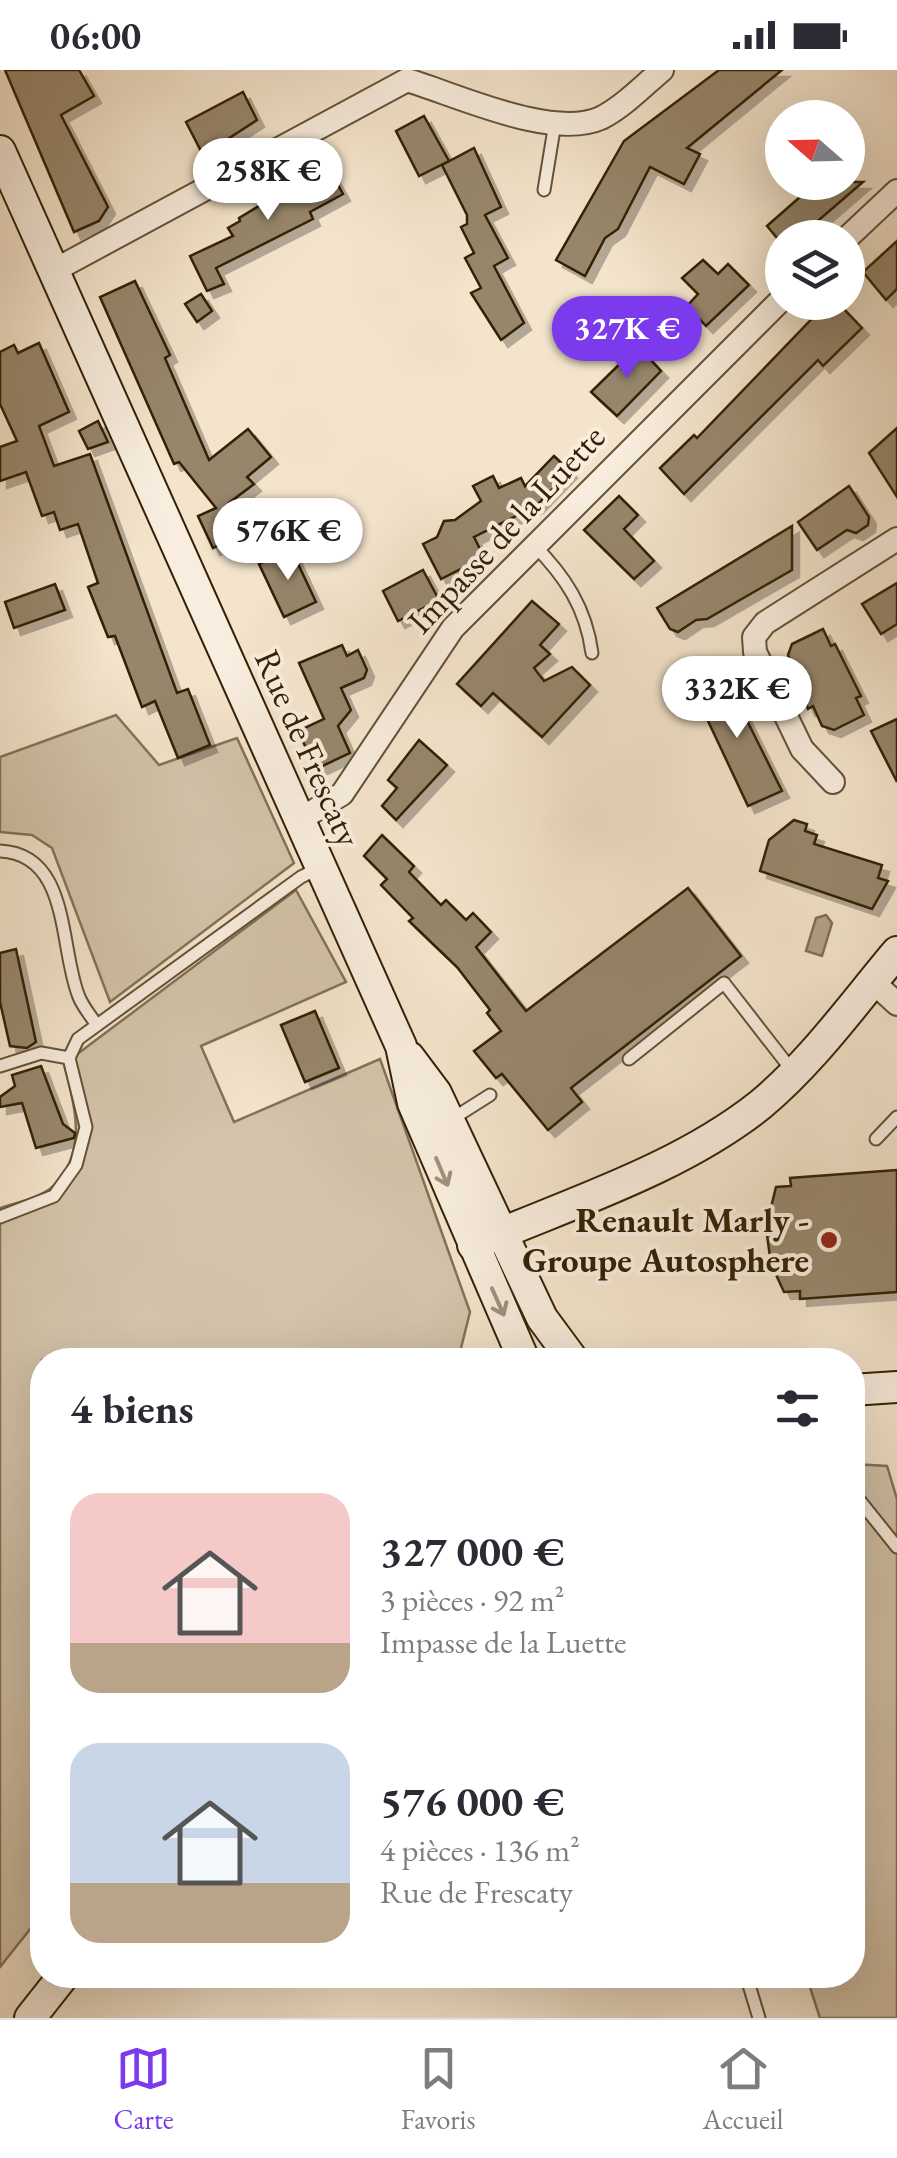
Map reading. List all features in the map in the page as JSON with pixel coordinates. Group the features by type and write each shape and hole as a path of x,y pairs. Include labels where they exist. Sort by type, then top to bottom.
{"street":[{"path":"53,270 408,75 555,124 570,125 602,117 662,70"},
{"name":"Rue de Frescaty","path":"0,151 402,1046 436,1093 437,1127 487,1239 520,1348"},
{"path":"865,221 897,191"},
{"name":"Impasse de la Luette","path":"300,820 342,794 433,652 532,544 765,316"},
{"path":"833,782 802,749 755,652 754,637 765,624 897,539"},
{"path":"487,1239 722,1131 794,1072 897,952"},
{"path":"872,981 897,1004"},
{"name":"Rue de Frescaty","path":"487,1239 564,1348"},
{"path":"865,1389 897,1387"},
{"path":"30,2018 54,1988"}],"lane":[{"path":"544,190 555,124"},
{"path":"532,544 555,567 588,618 592,653"},
{"path":"0,851 13,852 38,864 52,884 79,997 96,1024"},
{"path":"0,1218 54,1196 76,1165 86,1126 69,1058 78,1039 321,867"},
{"path":"629,1058 724,983 794,1072"},
{"path":"0,1066 41,1053 69,1058"},
{"path":"437,1127 490,1095"},
{"path":"876,1138 897,1117"},
{"path":"865,1506 897,1547"},
{"path":"750,1988 759,2018"}],"shaded area":[{"path":"116,715 159,765 237,738 294,863 110,1002 52,848 32,835 0,832 0,757"},
{"path":"296,890 346,982 201,1046 234,1122 380,1059 470,1312 461,1348 30,1348 30,1929 0,1967 0,1208 46,1192 71,1160 75,1113 64,1064"},
{"path":"826,915 832,923 822,956 806,951 816,918"},
{"path":"865,1465 887,1466 897,1499 897,2018 820,2018 810,1988 865,1988"}],"building":[{"path":"5,70 79,70 94,96 61,115 108,207 99,221 74,232"},
{"path":"719,70 782,70 687,148 700,154 684,184 650,167 618,229 605,238 585,276 556,260 624,141"},
{"path":"243,92 257,120 203,155 186,122"},
{"path":"424,116 449,161 419,176 396,131"},
{"path":"474,148 501,207 485,215 508,258 494,266 524,323 501,340 471,293 481,288 465,258 474,253 461,227 467,224 467,215 442,165"},
{"path":"327,165 343,194 310,212 313,219 216,268 224,284 207,291 190,256 233,236 228,228 239,218"},
{"path":"797,200 842,200 819,220 774,220"},
{"path":"897,241 897,289 886,300 865,270"},
{"path":"703,260 718,274 728,264 749,285 706,326 687,306 698,294 682,278"},
{"path":"135,281 170,355 165,358 209,460 248,429 271,457 247,477 254,484 229,503 243,533 213,548 198,516 216,508 179,462 174,464 100,297"},
{"path":"201,294 212,311 197,322 185,304"},
{"path":"811,320 854,320 862,328 823,366 818,360 684,494 660,468 694,435 697,438"},
{"path":"39,343 69,412 39,426 54,466 90,454 177,693 188,689 210,745 178,758 155,701 142,707 115,636 108,637 88,587 98,583 78,524 60,530 54,512 42,516 26,472 0,481 0,447 17,441 0,404 0,352 14,345 18,353"},
{"path":"638,346 661,371 617,416 591,392"},
{"path":"98,421 108,442 88,449 79,431"},
{"path":"897,428 897,497 869,453"},
{"path":"554,456 570,471 536,506 474,537 484,557 441,579 423,544 437,537 444,521 455,520 481,501 473,486 493,476 499,488 521,478 525,486"},
{"path":"849,486 869,517 868,525 856,533 847,530 817,550 798,522"},
{"path":"619,496 638,515 624,529 654,561 634,579 584,530"},
{"path":"792,526 792,570 707,619 696,620 678,632 670,629 657,608"},
{"path":"291,549 316,602 284,617 259,564"},
{"path":"423,570 439,600 398,621 383,591"},
{"path":"897,583 897,624 881,634 862,604"},
{"path":"55,584 65,610 14,628 5,602"},
{"path":"532,601 559,624 540,645 550,654 534,668 544,681 572,667 590,685 542,737 493,693 481,706 457,684"},
{"path":"823,629 831,646 835,644 861,696 856,698 864,715 834,730 822,726 813,706 808,709 788,655 792,644"},
{"path":"342,645 347,656 358,650 367,670 364,678 341,688 351,710 338,726 350,753 316,769 298,731 324,719 299,663"},
{"path":"724,674 782,791 748,806 693,689"},
{"path":"897,719 897,782 871,731"},
{"path":"419,740 447,765 396,820 382,806 397,788 388,780"},
{"path":"794,820 807,824 805,831 817,835 814,844 882,865 878,878 888,881 872,909 760,871 769,840"},
{"path":"382,835 414,866 409,872 441,905 446,900 466,920 473,913 491,932 476,947 526,1011 688,888 741,956 571,1088 582,1102 548,1130 502,1074 496,1078 474,1051 501,1031 487,1013 490,1010 457,967 409,921 413,918 381,885 387,879 364,856"},
{"path":"16,949 36,1042 27,1048 10,1046 0,1002 0,953"},
{"path":"315,1011 339,1068 305,1082 281,1025"},
{"path":"41,1066 63,1124 75,1133 74,1138 36,1148 22,1103 0,1107 0,1097 15,1086 12,1075"},
{"path":"897,1170 897,1292 800,1299 800,1291 784,1292 771,1264 766,1228 776,1187 791,1186 790,1178"}],"place":[{"name":"Renault Marly - Groupe Autosphere","path":"829,1240"}]}
